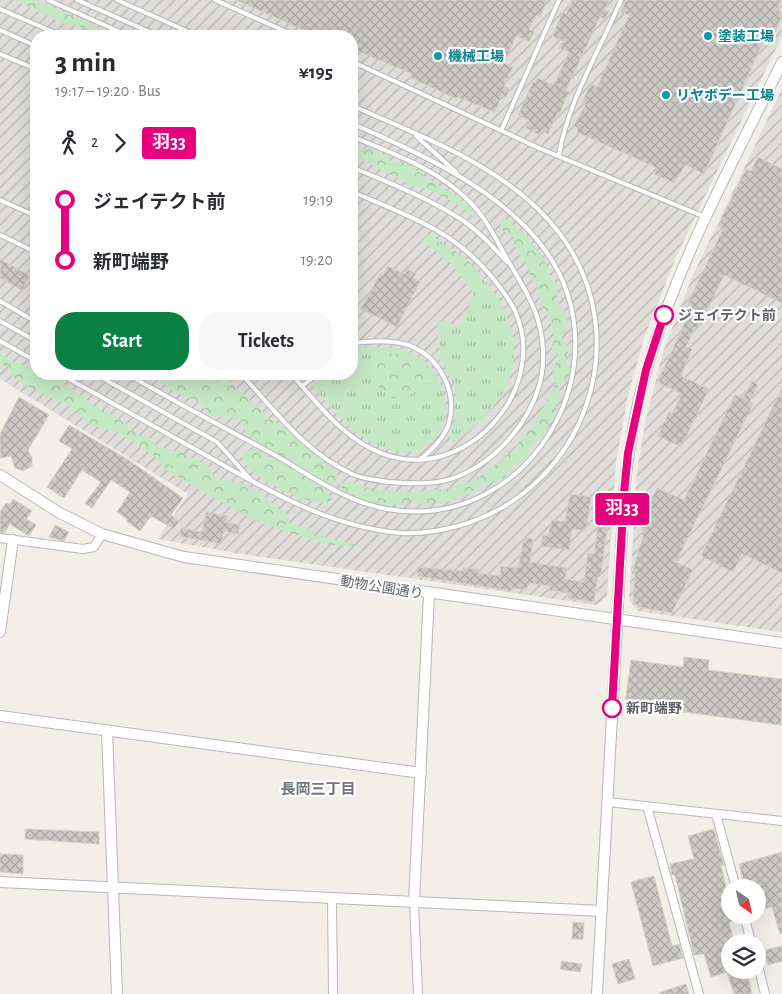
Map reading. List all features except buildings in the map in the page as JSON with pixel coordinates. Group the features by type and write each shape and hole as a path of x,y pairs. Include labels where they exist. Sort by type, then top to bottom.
{"street":[{"path":"597,994 624,493 636,413 664,315 707,218 782,62"},
{"name":"動物公園通り","path":"0,476 58,512 102,534 184,557 429,594 782,643"},
{"path":"0,538 83,549 94,546 102,534"},
{"path":"0,632 14,540"},
{"path":"418,994 414,902 429,594"},
{"path":"0,716 421,773"},
{"path":"107,730 117,994"},
{"path":"608,802 782,821"},
{"path":"647,806 699,994"},
{"path":"716,814 734,879"},
{"path":"0,882 113,889 602,911"},
{"path":"332,898 333,994"},
{"path":"761,979 765,994"}],"lane":[{"path":"48,0 116,30"},
{"path":"77,0 145,30"},
{"path":"117,0 184,30"},
{"path":"215,0 282,30"},
{"path":"502,129 559,0"},
{"path":"559,155 562,137 575,102 621,0"},
{"path":"0,9 49,30"},
{"path":"0,30 30,43"},
{"path":"0,54 30,66"},
{"path":"358,64 559,155 689,212 707,218"},
{"path":"71,380 253,482 318,513 358,526 404,533 448,529 494,512 534,486 555,463 580,422 594,382 597,336 591,298 574,255 552,223 512,187 482,168 411,132 358,108"},
{"path":"358,126 416,151 461,176"},
{"path":"138,380 328,487 367,504 407,512 430,511 452,507 488,493 519,472 554,429 568,397 573,378 576,346 571,307 566,289 546,251 523,224 461,176 411,132"},
{"path":"246,380 296,436 328,460 354,475 383,481 420,484 459,476 480,464 508,439 533,403 540,383 544,352 539,319 523,284 485,220 456,190 413,161 358,139"},
{"path":"358,170 406,191 460,219 480,234 511,265"},
{"path":"296,380 337,423 357,441 383,454 419,460 440,458 460,450 478,437 500,415 509,401 521,371 523,342 519,322 501,288 476,258 461,244 436,229 358,194"},
{"path":"0,200 30,213"},
{"path":"0,235 30,249"},
{"path":"0,301 30,318"},
{"path":"0,321 30,338"},
{"path":"0,340 30,358"},
{"path":"358,343 383,342 408,345 427,355 441,372 450,393 450,416 442,437 434,448 419,460"},
{"path":"106,380 217,442 253,482"},
{"path":"302,386 310,380"}],"shaded area":[{"path":"0,0 782,0 782,36 676,257 644,338 628,396 616,462 607,596 596,605 242,554 158,539 188,494 0,379"},
{"path":"782,89 782,632 638,611 629,600 637,472 645,423 663,352 692,277"}],"green space":[{"path":"14,0 36,0 101,30 85,30 79,25 64,24"},
{"path":"358,148 379,150 391,162 403,162 457,197 475,213 474,217 452,201 426,189 411,185 358,158"},
{"path":"504,217 515,228 523,231 545,260 548,272 559,288 556,299 567,318 567,327 562,338 569,348 565,362 571,369 569,378 558,386 562,399 556,405 556,415 550,420 545,435 532,445 526,458 512,467 509,474 500,481 482,483 477,491 449,501 422,505 416,500 396,505 387,505 370,502 343,491 339,483 348,481 375,490 408,492 448,489 475,480 510,454 537,420 555,385 553,369 559,356 551,350 553,330 538,294 538,285 530,278 525,260 517,249 513,237 502,230 500,221"},
{"path":"428,234 455,251 470,264 491,288 504,311 512,333 514,354 511,374 503,393 490,411 453,443 449,437 456,416 456,396 452,380 440,360 437,321 446,321 459,328 474,295 451,265 422,241"},
{"path":"441,244 456,251 465,258 475,270 473,273 465,273 440,249 438,245"},
{"path":"384,347 400,349 415,355 431,368 441,386 445,404 443,423 436,438 422,449 404,452 380,446 351,428 312,386 319,380 358,380 358,348"},
{"path":"0,353 9,360 30,368 30,380 57,380 94,405 118,418 133,431 151,438 156,446 180,452 208,465 216,479 238,482 258,491 274,506 286,512 290,523 310,529 318,535 354,544 357,547 325,544 253,520 164,469 156,457 117,432 88,424 74,408 34,390 12,377 11,369 0,363"},
{"path":"391,353 418,359 429,367 435,379 432,383 419,384 414,392 408,396 391,398 379,387 371,369 378,358"},
{"path":"160,380 216,380 217,383 228,380 272,420 302,438 319,459 336,470 338,480 333,483 326,483 324,486 332,501 324,503 303,499 280,489 260,477 249,469 241,456 252,448 273,459 297,467 246,433 240,418 209,416 200,402 176,393"}],"bus line":[{"name":"羽33","path":"612,708 616,620 628,453 646,370 664,315"}],"place":[{"name":"塗装工場","path":"708,36"},
{"name":"機械工場","path":"438,56"},
{"name":"リヤボデー工場","path":"666,95"},
{"name":"ジェイテクト前","path":"664,315"},
{"name":"新町端野","path":"612,708"}],"district":[{"name":"長岡三丁目","path":"318,789"}]}
